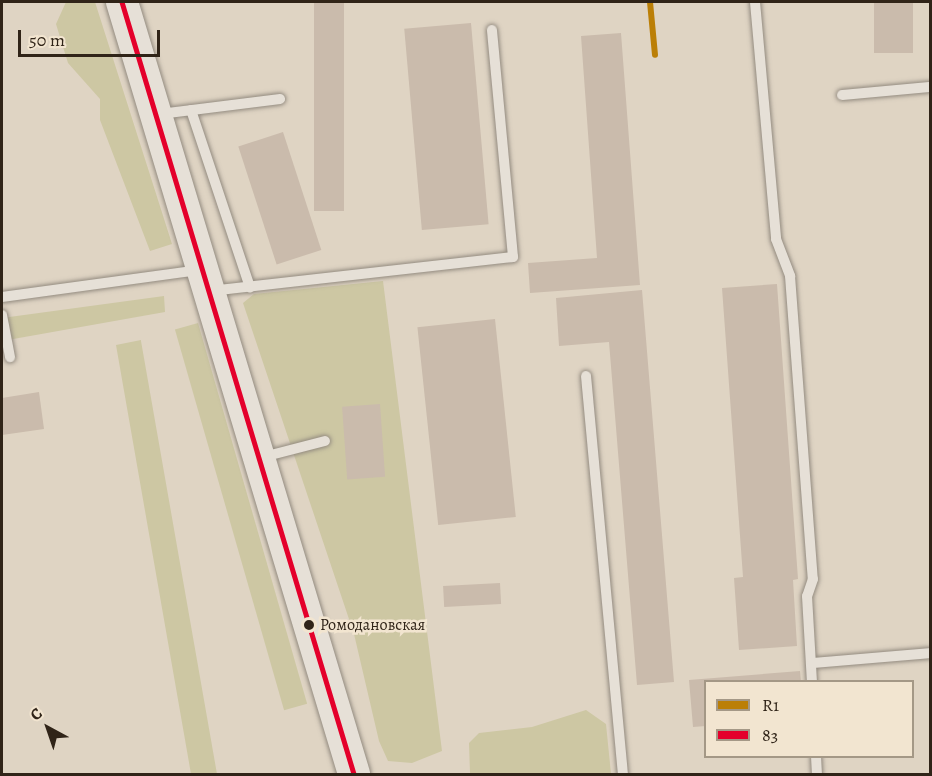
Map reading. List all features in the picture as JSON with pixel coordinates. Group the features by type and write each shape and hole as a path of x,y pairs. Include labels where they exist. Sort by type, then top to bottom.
{"main road":[{"path":"122,2 354,774"}],"lane":[{"path":"755,2 776,239 790,276 813,579 807,596 813,680"},
{"path":"2,297 207,281 250,287 513,257 492,30"},
{"path":"842,95 930,87"},
{"path":"156,115 280,99"},
{"path":"191,110 250,287"},
{"path":"2,315 10,357"},
{"path":"586,376 623,774"},
{"path":"260,458 325,441"},
{"path":"812,663 930,653"},
{"path":"816,758 817,774"}],"shaded area":[{"path":"66,2 95,2 172,244 150,251 100,120 100,99 68,63 56,24"},
{"path":"383,281 442,751 412,763 388,761 379,741 354,634 243,303 254,294"},
{"path":"164,296 165,312 2,341 2,318"},
{"path":"198,323 307,704 284,710 175,330"},
{"path":"141,340 217,774 191,774 116,345"},
{"path":"586,710 606,724 611,774 465,774 470,773 469,743 479,733 532,727"}],"building":[{"path":"314,2 344,2 344,211 314,211"},
{"path":"874,2 913,2 913,53 874,53"},
{"path":"471,23 489,224 422,230 404,29"},
{"path":"621,33 640,285 530,293 528,263 597,258 581,36"},
{"path":"283,132 321,250 277,264 238,147"},
{"path":"777,284 798,579 793,580 797,646 739,650 734,578 743,577 722,288"},
{"path":"642,290 674,682 637,685 609,342 559,346 556,298"},
{"path":"495,319 516,517 438,525 417,327"},
{"path":"39,392 44,429 2,435 2,398"},
{"path":"380,404 385,477 347,479 342,407"},
{"path":"500,583 501,604 444,607 443,586"},
{"path":"800,671 801,680 704,680 704,726 693,727 689,680"}],"transit line":[{"name":"83","path":"122,2 354,774"},
{"name":"R1","path":"650,2 655,55"}],"place":[{"name":"Ромодановская","path":"309,625"}]}
